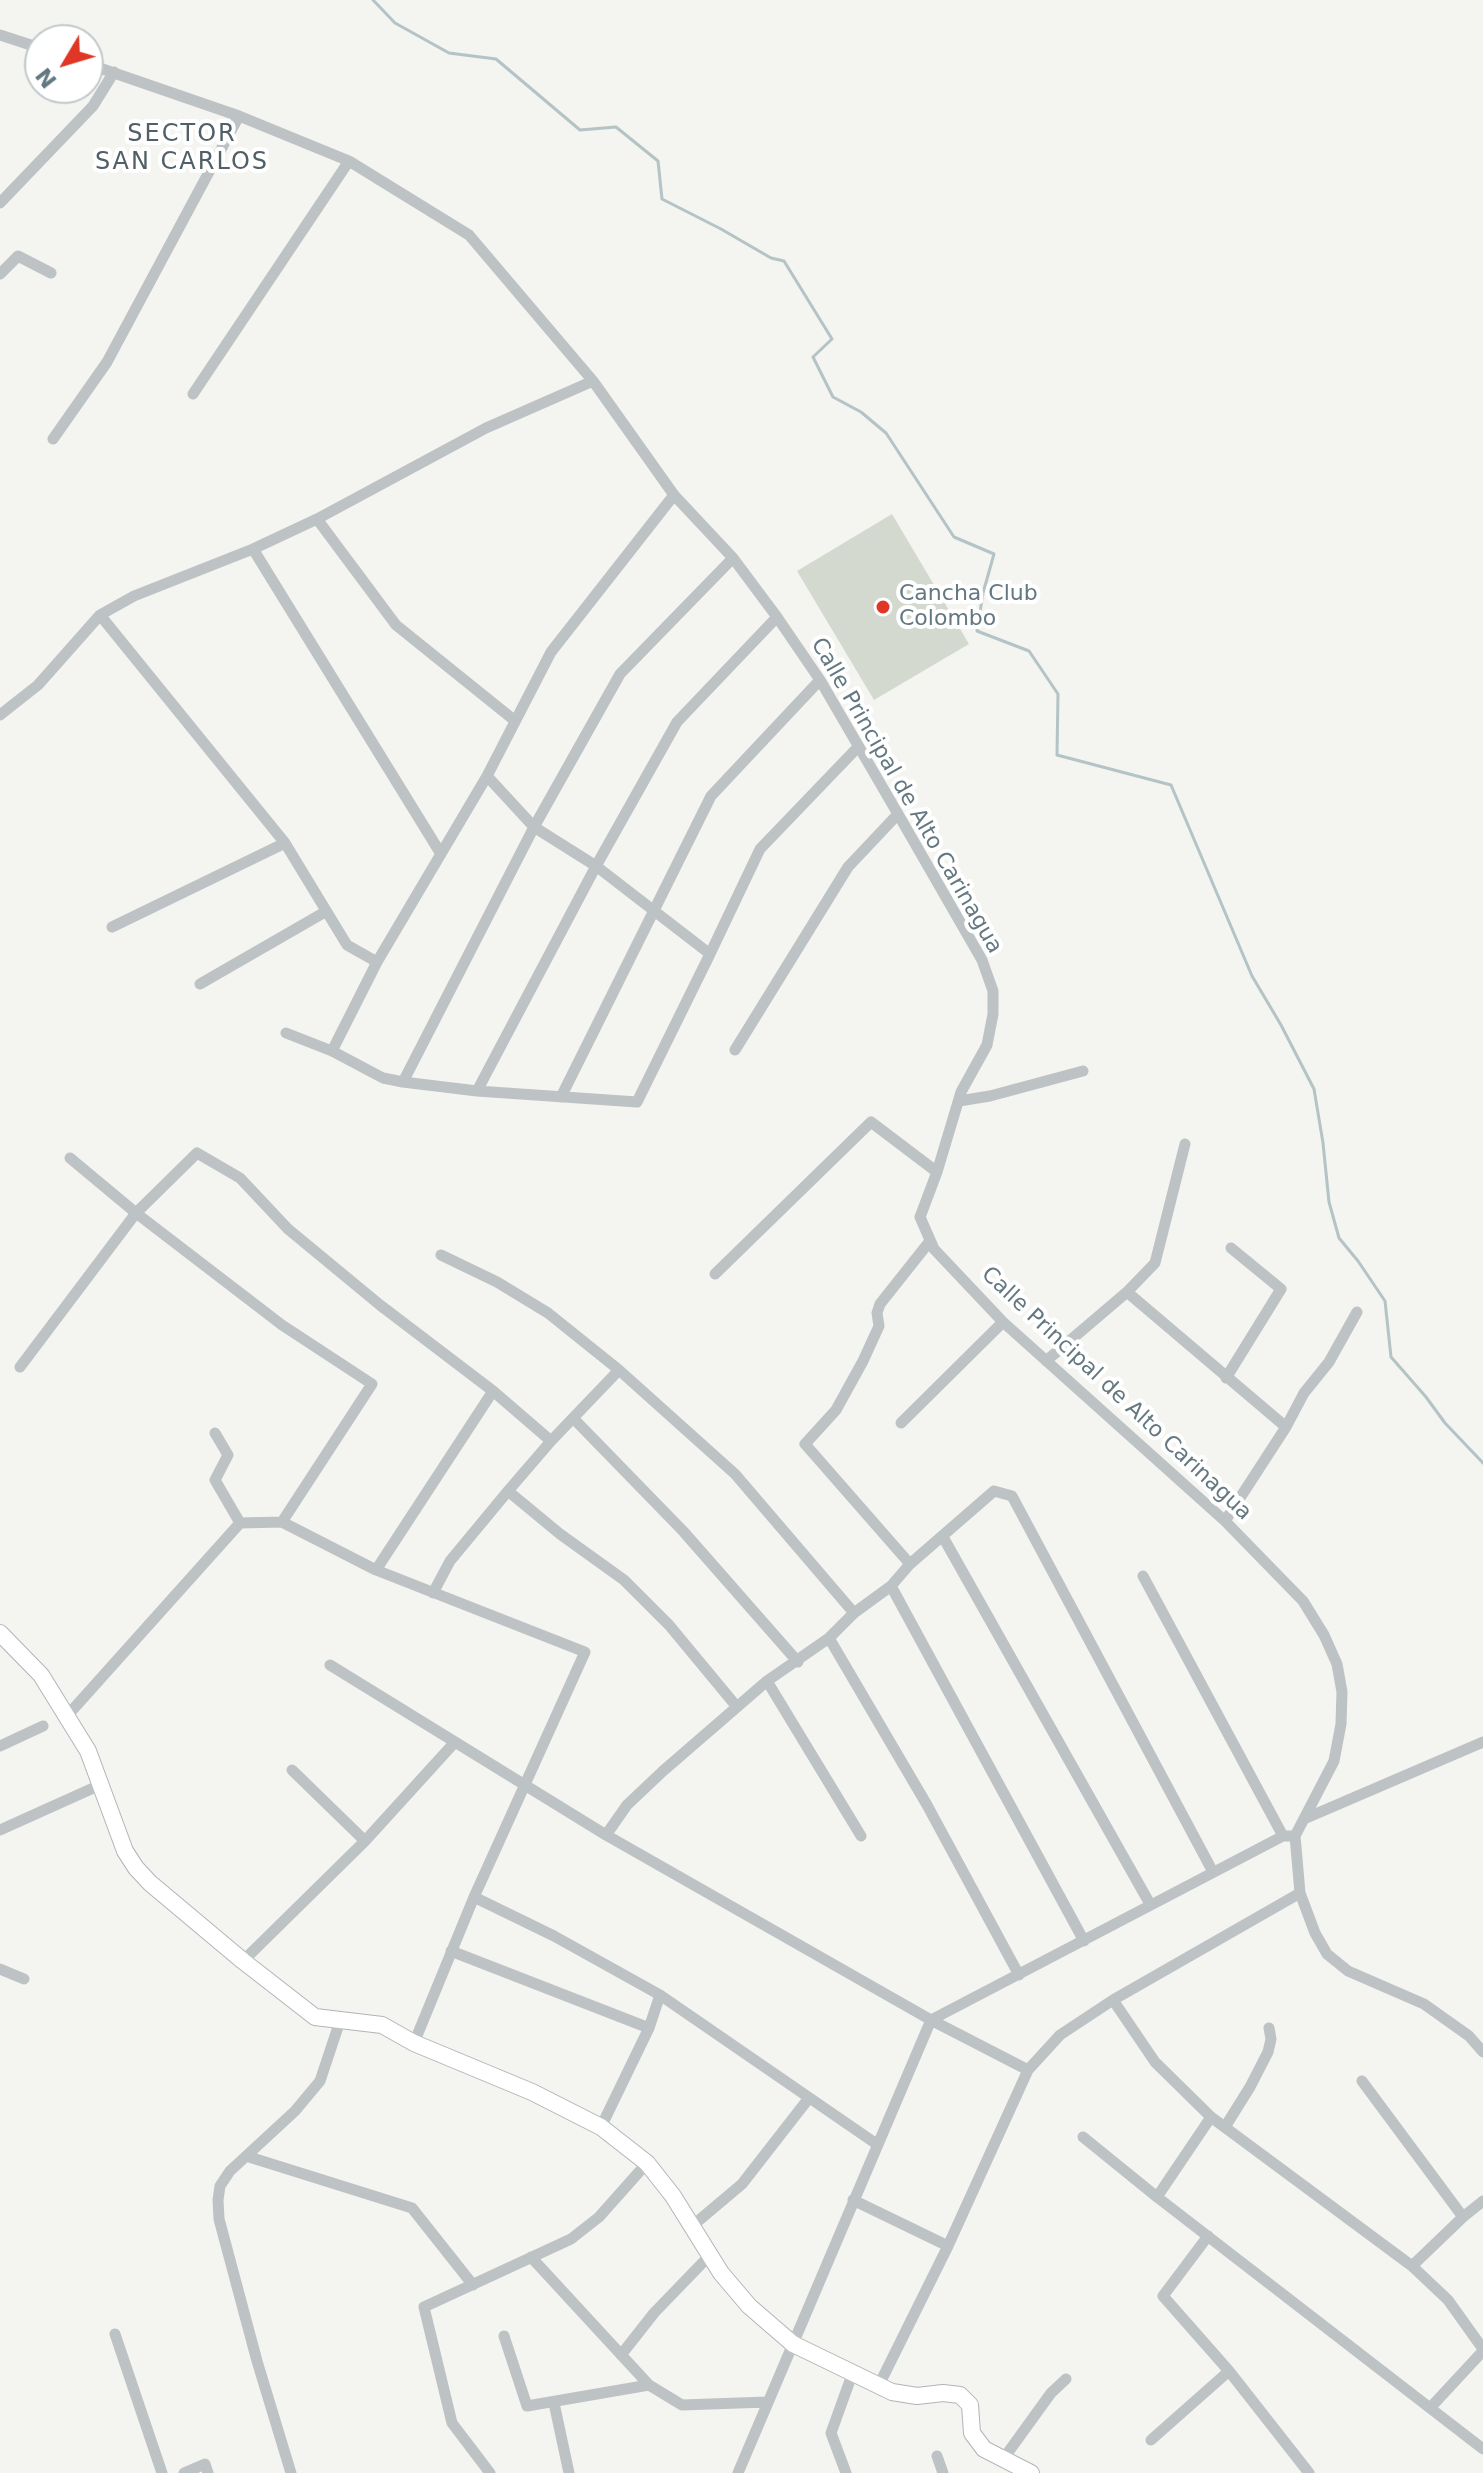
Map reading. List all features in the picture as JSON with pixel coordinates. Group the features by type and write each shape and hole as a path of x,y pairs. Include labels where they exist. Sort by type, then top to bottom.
{"street":[{"path":"0,35 24,43"},
{"name":"Calle Principal de Alto Carinagua","path":"104,69 239,116 349,161 469,235 593,381 674,495 733,558 820,680 982,960 993,991 993,1014 987,1045 959,1101 920,1217 934,1249 1003,1322 1225,1521 1303,1601 1324,1635 1337,1664 1342,1692 1341,1724 1334,1761 1304,1819 1289,1836"},
{"path":"0,203 93,106 114,72"},
{"path":"53,439 107,362 239,116"},
{"path":"193,394 349,161"},
{"path":"0,274 18,256 51,273"},
{"path":"0,715 38,685 100,615 134,596 253,549 317,519 486,428 593,381"},
{"path":"332,1051 377,962 487,776 551,652 674,495"},
{"path":"317,519 396,625 514,720"},
{"path":"253,549 441,854"},
{"path":"403,1082 534,827 620,674 733,558"},
{"path":"100,615 285,843 347,945 377,962"},
{"path":"477,1091 596,866 677,722 777,617"},
{"path":"561,1097 711,796 820,680"},
{"path":"286,1033 332,1051 383,1078 403,1082 477,1091 637,1102 760,849 858,747"},
{"path":"487,776 534,827 596,866 710,954"},
{"path":"735,1050 848,867 898,814"},
{"path":"112,927 285,843"},
{"path":"200,984 325,912"},
{"path":"959,1101 990,1096 1083,1071"},
{"path":"715,1274 871,1122 937,1172"},
{"path":"1046,1361 1127,1292 1155,1263 1185,1144"},
{"path":"20,1367 136,1213 197,1153 240,1178 288,1229 380,1305 493,1391 551,1441"},
{"path":"70,1158 282,1325 372,1384 282,1522"},
{"path":"910,1564 805,1444 836,1410 863,1361 879,1326 877,1313 880,1304 930,1241"},
{"path":"1226,1378 1281,1289 1231,1248"},
{"path":"441,1255 497,1282 548,1313 619,1370 735,1474 854,1613"},
{"path":"1127,1292 1286,1427"},
{"path":"1225,1521 1286,1427 1304,1393 1329,1362 1357,1312"},
{"path":"901,1423 1003,1322"},
{"path":"433,1593 450,1561 508,1491 619,1370"},
{"path":"376,1570 493,1391"},
{"path":"574,1419 683,1531 798,1662"},
{"path":"215,1433 228,1455 215,1480 240,1523"},
{"path":"508,1491 560,1534 624,1580 669,1625 737,1707"},
{"path":"606,1835 627,1805 737,1707 767,1681 829,1638 854,1613 891,1586 910,1564 994,1491 1012,1496 1213,1872"},
{"path":"67,1716 240,1523 282,1522 376,1570 585,1652 474,1897 414,2043"},
{"path":"943,1537 1150,1904"},
{"path":"1143,1576 1289,1836 1300,1893 1315,1933 1327,1954 1348,1971 1424,2004 1469,2036 1483,2052"},
{"path":"891,1586 1084,1941"},
{"path":"0,1633 41,1675 88,1751 125,1851 136,1868 243,1961 315,2017 382,2025 414,2043 532,2092 601,2127 647,2163 749,2306 793,2344 904,2395 960,2395 970,2405 972,2433 984,2449 1031,2473"},
{"path":"829,1638 927,1805 1019,1975"},
{"path":"330,1665 606,1835 931,2020 1028,2070"},
{"path":"767,1681 861,1836"},
{"path":"0,1746 43,1726"},
{"path":"243,1961 365,1841 455,1742"},
{"path":"1304,1819 1483,1742"},
{"path":"292,1770 365,1841"},
{"path":"0,1830 100,1785"},
{"path":"738,2473 931,2020 1150,1904 1289,1836"},
{"path":"879,2385 948,2246 1028,2070 1060,2035 1113,2000 1300,1893"},
{"path":"474,1897 554,1936 660,1995 878,2145"},
{"path":"451,1951 649,2028"},
{"path":"0,1969 24,1979"},
{"path":"601,2127 649,2028 660,1995"},
{"path":"1113,2000 1155,2062 1211,2117 1412,2266 1448,2300 1483,2350 1431,2407"},
{"path":"291,2473 219,2219 220,2186 230,2171 295,2111 320,2081 340,2021"},
{"path":"1225,2127 1268,2052 1271,2039 1269,2028"},
{"path":"1362,2081 1463,2217"},
{"path":"691,2227 742,2184 809,2098"},
{"path":"1157,2197 1211,2117"},
{"path":"1083,2137 1483,2449"},
{"path":"246,2156 412,2208 473,2285"},
{"path":"490,2473 452,2423 424,2307 571,2239 599,2217 647,2163"},
{"path":"853,2200 948,2246"},
{"path":"1412,2266 1483,2201"},
{"path":"1208,2236 1163,2296 1229,2371 1309,2473"},
{"path":"621,2355 654,2313 710,2255"},
{"path":"531,2257 649,2385 682,2405 767,2402"},
{"path":"115,2334 162,2473"},
{"path":"504,2336 527,2406 649,2385"},
{"path":"1151,2440 1229,2371"},
{"path":"846,2473 831,2433 853,2372"},
{"path":"1004,2458 1051,2393 1066,2379"},
{"path":"554,2403 569,2473"},
{"path":"937,2456 943,2473"},
{"path":"184,2473 205,2464 208,2473"}],"shaded area":[{"name":"Cancha Club Colombo","path":"892,514 969,644 874,700 797,571"}],"waterway":[{"path":"373,0 395,23 449,53 496,59 580,130 616,127 658,161 662,199 771,258 784,261 832,339 813,357 833,397 861,412 886,433 954,537 994,554 977,631 1029,651 1058,694 1057,755 1171,785 1252,976 1314,1089 1329,1202 1339,1238 1385,1301 1391,1357 1445,1423 1483,1463"}],"place":[{"name":"Cancha Club Colombo","path":"883,607"}],"district":[{"name":"SECTOR SAN CARLOS","path":"182,149"}]}
